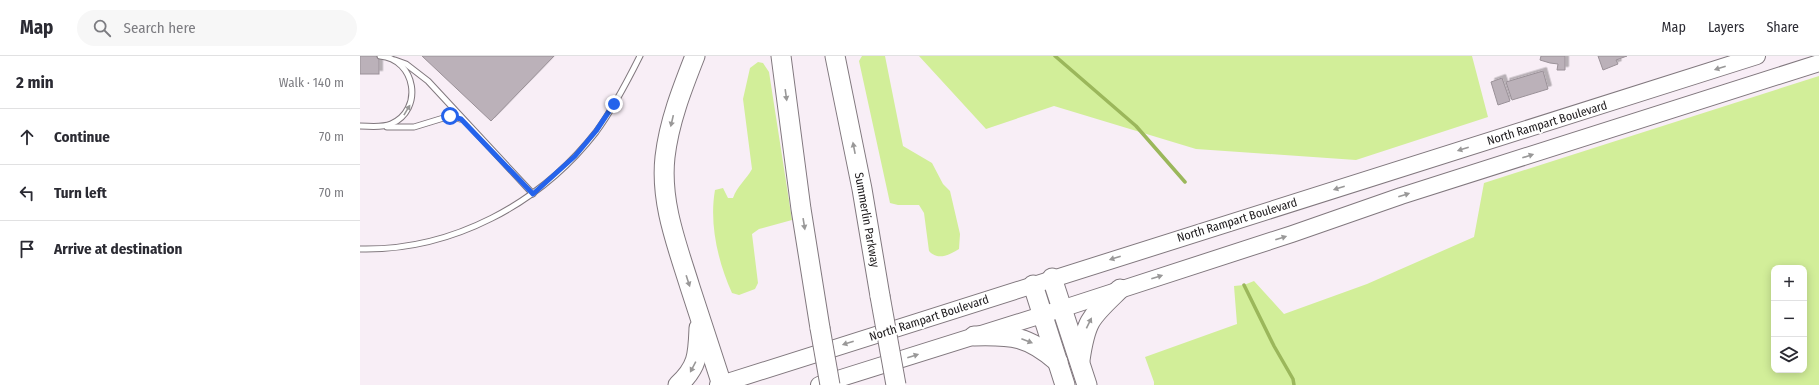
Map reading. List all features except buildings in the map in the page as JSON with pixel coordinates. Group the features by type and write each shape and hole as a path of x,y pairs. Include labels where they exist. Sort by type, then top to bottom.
{"highway":[{"path":"695,56 673,115 665,159 664,183 668,214 676,245 700,317 720,385"},
{"path":"781,56 801,209 830,385"},
{"name":"Summerlin Parkway","path":"835,56 862,189 896,385"},
{"path":"1052,278 1087,385"},
{"path":"1033,285 1065,385"},
{"path":"1080,361 1084,332 1092,317 1120,289"},
{"path":"678,385 688,376 696,362 700,317"},
{"path":"974,336 999,335 1028,341 1046,352 1058,362"}],"main road":[{"name":"North Rampart Boulevard","path":"720,385 1052,278 1758,56"},
{"name":"North Rampart Boulevard","path":"819,385 1062,309 1292,234 1400,196 1819,63"}],"lane":[{"path":"380,56 406,64 428,81 461,119 533,194"},
{"path":"360,249 423,243 448,236 497,216 533,194 575,156 596,131 627,82 640,56"},
{"path":"382,126 390,124 400,118 408,109 413,92 406,70 395,60"},
{"path":"360,126 414,127 450,116 461,119"}],"green space":[{"path":"862,56 885,56 903,146 932,163 943,184 950,191 960,234 959,249 951,253 944,256 936,256 929,251 924,213 919,205 898,205 890,203 859,61"},
{"path":"919,56 1472,56 1488,117 1356,160 1196,149 1054,106 986,129"},
{"path":"758,62 763,63 769,72 792,220 759,229 752,234 758,283 755,289 739,295 732,293 719,256 714,229 713,203 715,190 723,188 728,198 733,198 752,169 743,99 750,68"},
{"path":"1819,76 1819,385 1154,385 1145,357 1237,324 1234,286 1244,285 1254,281 1284,314 1367,284 1474,237 1484,183"}],"waterway":[{"path":"1055,56 1136,126 1185,182"},
{"path":"1244,285 1274,346 1293,379 1294,385"}],"route":[{"path":"450,116 461,119 533,194 575,156 596,131 614,104"}]}
